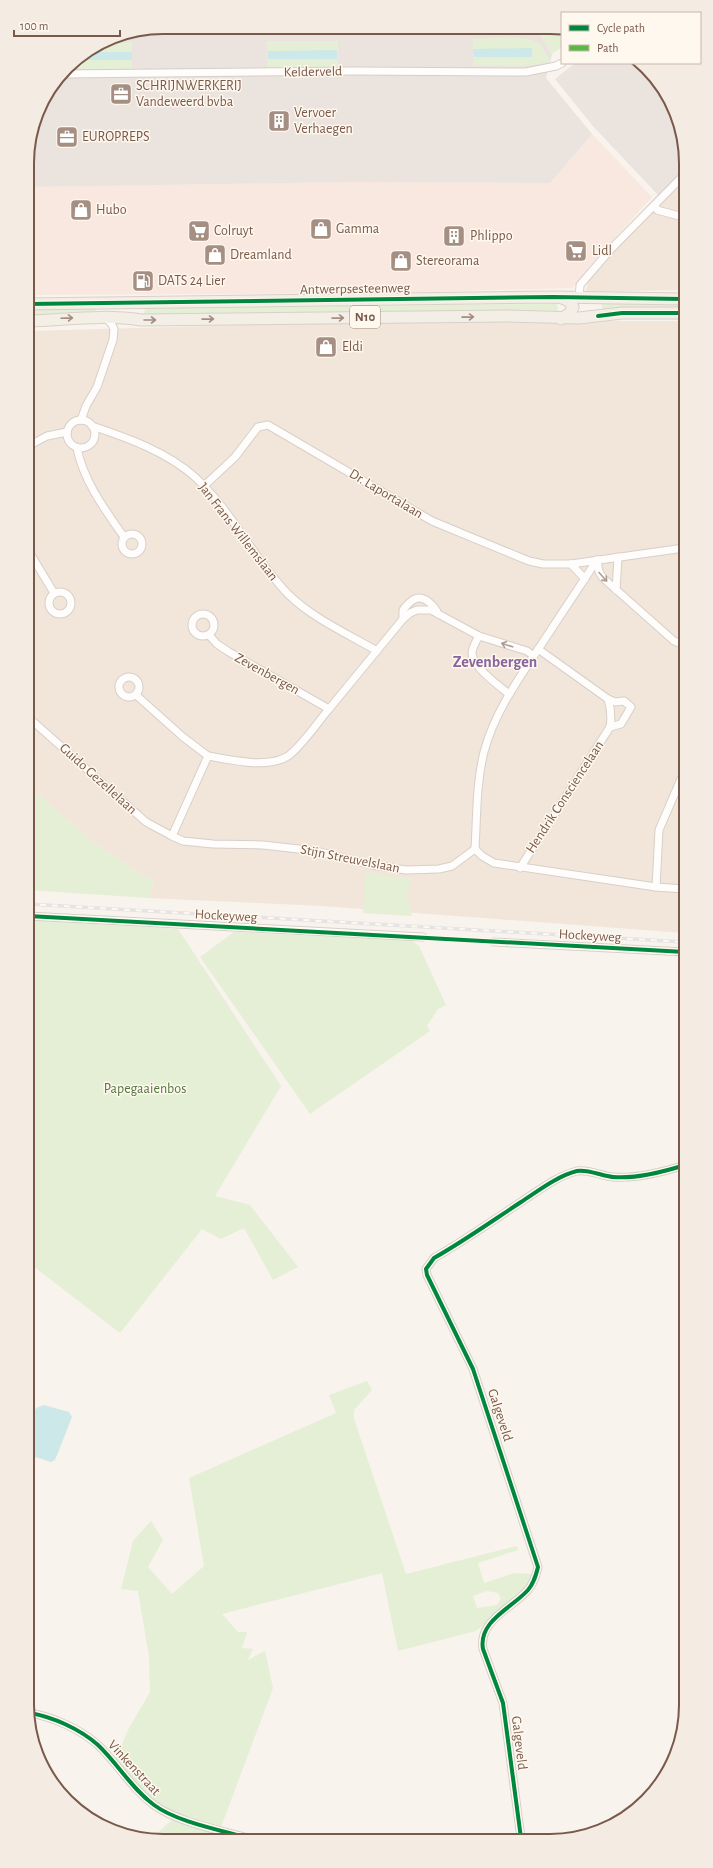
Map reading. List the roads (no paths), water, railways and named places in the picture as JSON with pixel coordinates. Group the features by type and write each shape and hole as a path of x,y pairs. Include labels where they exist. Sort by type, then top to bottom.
{"main road":[{"name":"Antwerpsesteenweg","path":"34,304 562,298 679,299"},
{"path":"561,319 570,313 573,307 569,301 562,298"},
{"name":"Antwerpsesteenweg","path":"34,320 55,318 104,317 141,320 507,316 561,319 622,313 679,313"}],"street":[{"name":"Kelderveld","path":"70,74 353,71 526,72 556,66 561,64"},
{"path":"579,299 580,285 611,249 679,180"},
{"path":"655,205 657,210 679,215"},
{"path":"81,420 86,406 98,387 113,340 114,329 111,323 104,317"},
{"path":"114,329 126,318"},
{"path":"81,420 87,421 92,426 95,433 93,440 85,447 77,448 70,443 67,432 71,423 81,420"},
{"name":"Dr. Laportalaan","path":"204,486 234,458 258,427 268,425 432,521 529,561 543,564 571,564 679,549"},
{"name":"Jan Frans Willemslaan","path":"92,426 114,433 168,458 184,469 204,486 270,573 288,594 305,609 377,651"},
{"path":"34,443 46,436 67,432"},
{"path":"77,448 80,463 101,502 124,537"},
{"path":"616,590 618,557"},
{"path":"34,560 54,593"},
{"path":"598,560 509,694 495,720 484,752 477,792 475,849 482,856 494,863 656,887 679,889"},
{"path":"598,560 599,572 616,590 674,641 679,643"},
{"path":"571,564 585,579"},
{"path":"403,619 403,610 415,599 420,598 436,607 438,614"},
{"path":"136,695 183,738 208,756 265,763 281,760 297,747 403,619 410,613 417,610 425,609 438,614 479,636 527,651 534,656"},
{"name":"Zevenbergen","path":"209,635 217,644 229,652 329,709"},
{"path":"479,636 473,648 472,654 475,662 489,677 509,694"},
{"name":"Hendrik Consciencelaan","path":"538,649 608,699 615,702 624,701 631,707 621,724 610,727"},
{"name":"Hendrik Consciencelaan","path":"520,868 610,727 612,710 608,699"},
{"name":"Guido Gezellelaan","path":"34,722 146,822 172,836"},
{"path":"172,836 208,756"},
{"path":"656,887 659,830 679,784"},
{"name":"Stijn Streuvelslaan","path":"172,836 197,843 263,845 316,851 372,865 406,870 439,869 452,866 475,849"},
{"name":"Hockeyweg","path":"34,916 423,937"},
{"name":"Hockeyweg","path":"494,942 679,952"},
{"name":"Galgeveld","path":"520,1834 503,1703 483,1649 482,1640 486,1630 493,1621 528,1590 536,1578 538,1567 473,1369 427,1275 426,1269 434,1258 542,1189 568,1175 578,1171 614,1177 626,1177 679,1167"},
{"name":"Vinkenstraat","path":"34,1714 45,1716 76,1730 98,1745 145,1798 169,1814 235,1834"}],"water":[{"path":"532,48 532,57 474,57 473,49"},
{"path":"337,50 337,59 268,59 268,51"},
{"path":"98,52 132,52 132,60 85,60"},
{"path":"44,1405 69,1412 72,1417 55,1460 51,1462 34,1457 34,1413 36,1408"}],"railway":[{"path":"34,904 679,942"}],"place":[{"name":"SCHRIJNWERKERIJ Vandeweerd bvba","path":"121,94"},
{"name":"Vervoer Verhaegen","path":"279,121"},
{"name":"EUROPREPS","path":"67,137"},
{"name":"Hubo","path":"81,210"},
{"name":"Gamma","path":"321,229"},
{"name":"Colruyt","path":"199,231"},
{"name":"Phlippo","path":"454,236"},
{"name":"Lidl","path":"576,251"},
{"name":"Dreamland","path":"215,255"},
{"name":"Stereorama","path":"401,261"},
{"name":"DATS 24 Lier","path":"143,281"},
{"name":"Eldi","path":"326,347"}],"district":[{"name":"Zevenbergen","path":"495,662"}],"park label":[{"name":"Papegaaienbos","path":"145,1089"}]}
